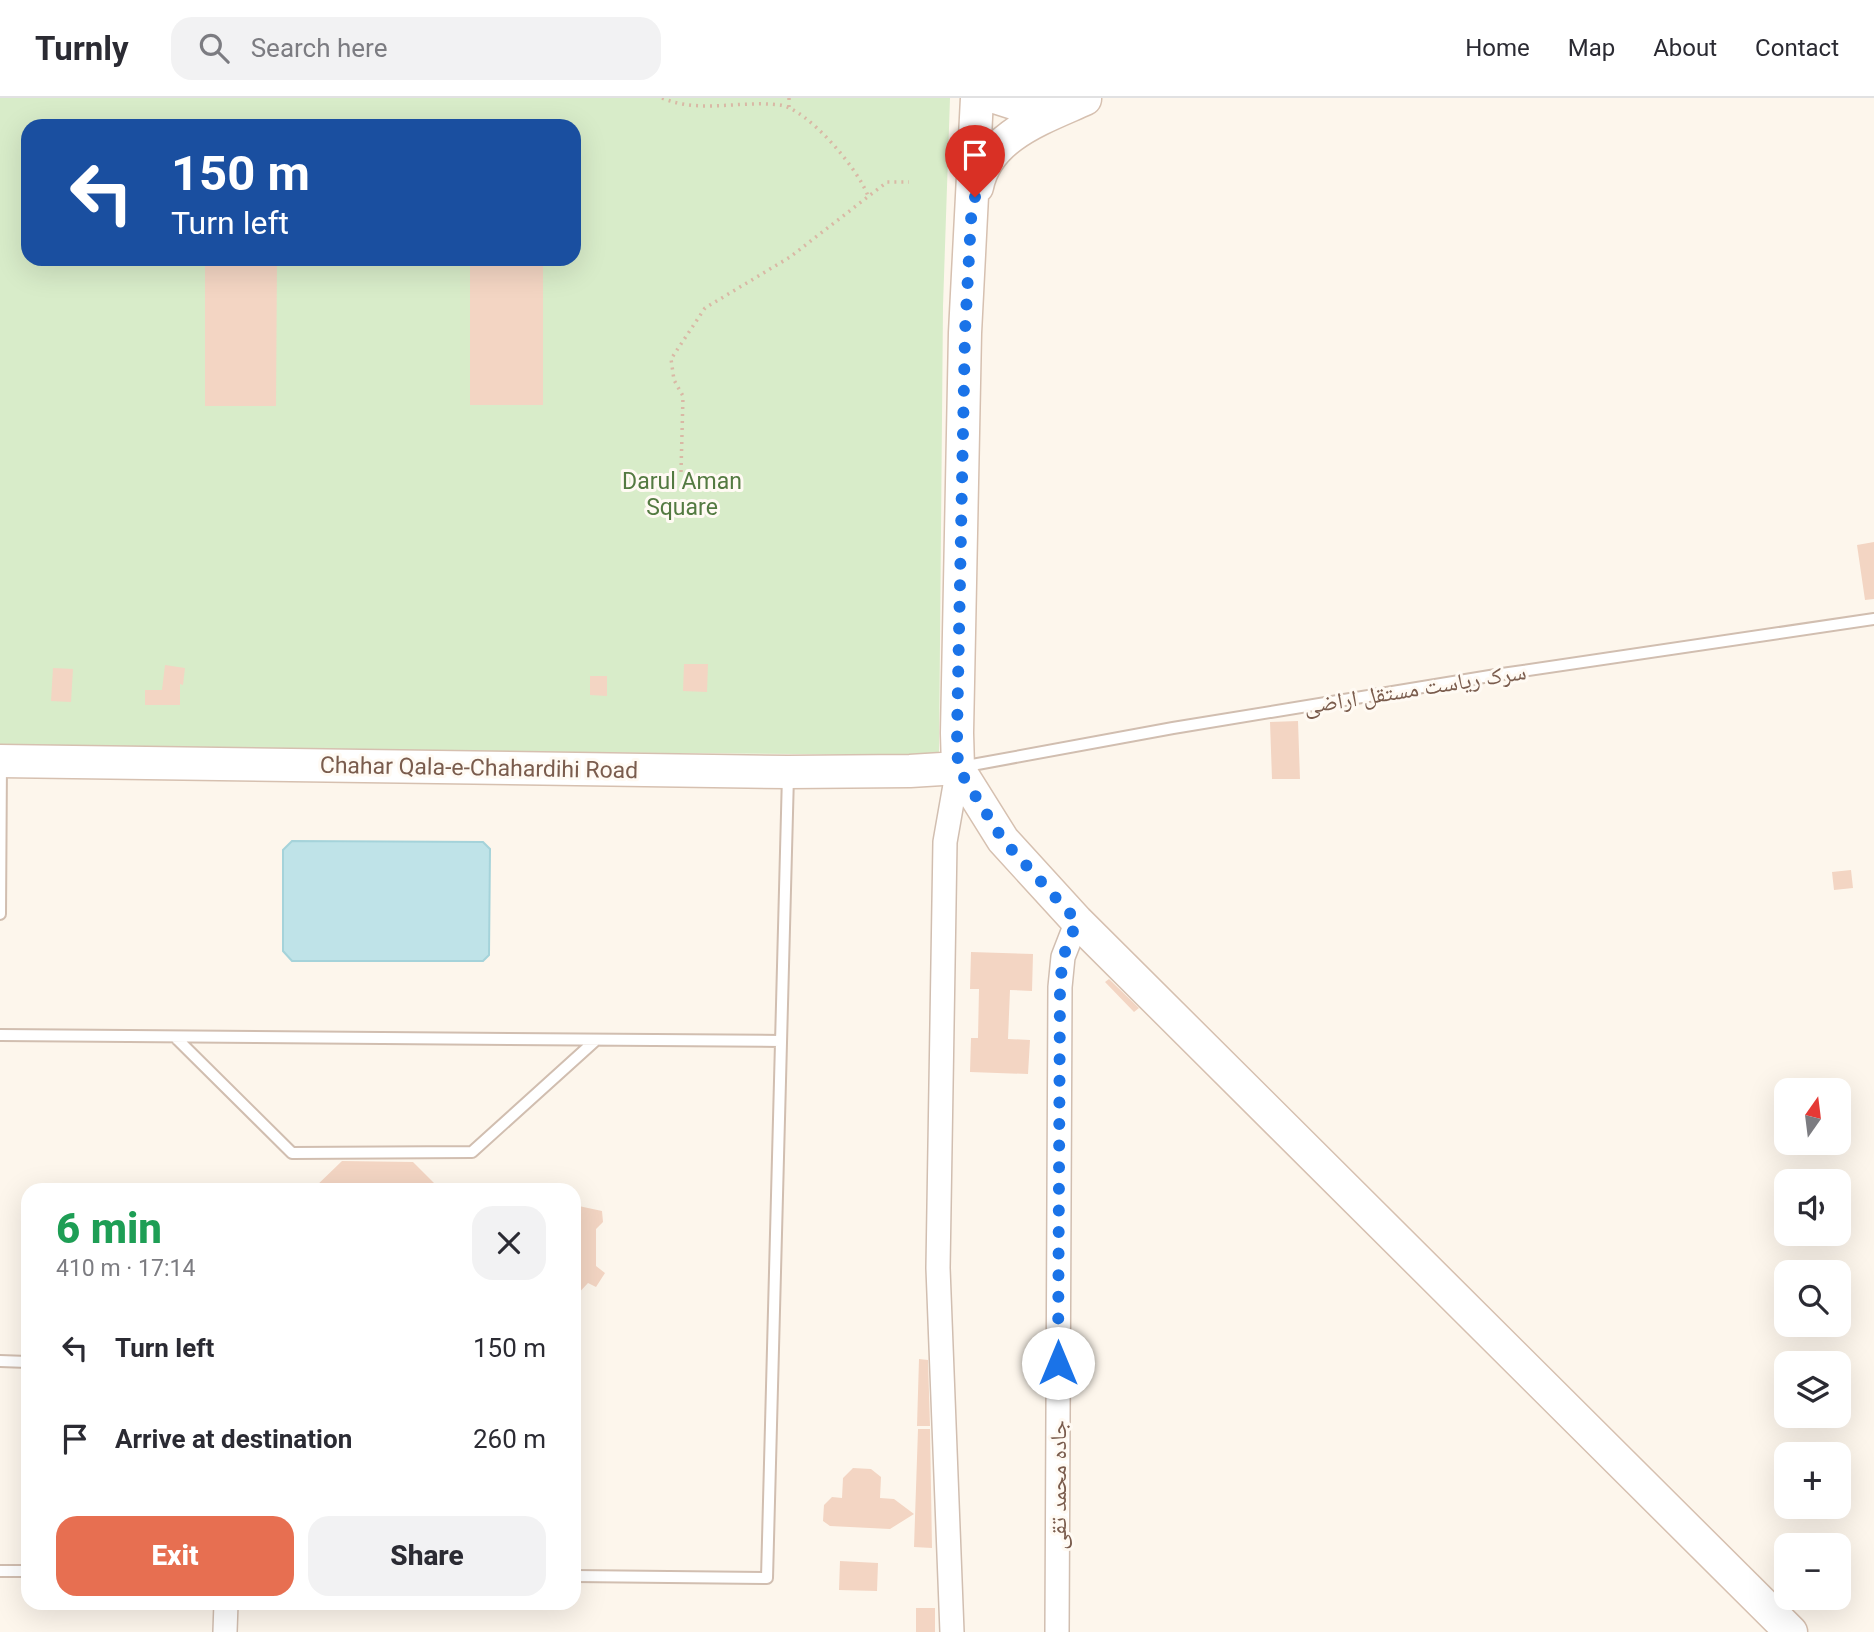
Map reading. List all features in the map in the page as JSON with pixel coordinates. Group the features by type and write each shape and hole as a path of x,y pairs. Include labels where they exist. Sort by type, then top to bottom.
{"main road":[{"path":"977,98 965,332 958,768 1003,840 1077,921 1791,1632"},
{"path":"998,98 1023,106 1091,98"},
{"path":"971,219 980,175 994,152 1022,128 1084,98"},
{"name":"Chahar Qala-e-Chahardihi Road","path":"1,761 788,772 958,768"}],"street":[{"path":"951,1632 938,1268 945,842 958,768"},
{"name":"جاده محمد تقی","path":"1057,1632 1060,986 1063,957 1077,921"},
{"path":"225,1632 226,1610"}],"lane":[{"name":"سرک ریاست مستقل اراضی","path":"958,768 1035,756 1173,728 1461,681 1874,619"},
{"path":"0,914 1,761"},
{"path":"581,1576 767,1578 788,772"},
{"path":"0,1035 781,1041"},
{"path":"175,1037 292,1153 472,1152 596,1040"},
{"path":"0,1361 21,1362"},
{"path":"0,1571 21,1571"}],"path":[{"path":"662,98 689,107 781,105 789,108 812,124 847,159 868,196"},
{"path":"789,98 789,108"},
{"path":"681,472 683,396 674,380 671,359 705,308 790,257 887,182 909,181"}],"green space":[{"name":"Darul Aman Square","path":"0,98 950,98 943,306 939,755 0,748"}],"water":[{"path":"292,841 483,842 490,849 489,955 483,961 292,961 283,951 283,850"}],"building":[{"path":"205,266 277,266 276,406 205,406"},
{"path":"470,266 543,266 543,405 470,405"},
{"path":"1874,542 1874,599 1865,600 1857,545"},
{"path":"684,664 708,664 707,692 683,691"},
{"path":"165,665 185,668 183,685 180,684 180,705 145,705 145,690 162,690"},
{"path":"53,668 73,669 71,702 51,701"},
{"path":"590,676 607,676 607,696 590,695"},
{"path":"1298,721 1300,779 1272,779 1270,722"},
{"path":"1851,870 1853,888 1834,890 1832,872"},
{"path":"971,952 1033,954 1032,991 1010,990 1008,1039 1030,1040 1028,1074 970,1072 971,1038 978,1038 979,989 970,989"},
{"path":"1109,979 1139,1008 1134,1012 1105,982"},
{"path":"342,1161 413,1162 434,1183 319,1183"},
{"path":"581,1206 602,1211 603,1222 596,1229 596,1266 605,1273 596,1287 588,1283 581,1290"},
{"path":"919,1359 928,1360 930,1426 917,1426"},
{"path":"918,1429 930,1429 932,1548 914,1547"},
{"path":"853,1468 871,1469 881,1477 880,1498 894,1499 914,1514 890,1529 830,1526 823,1521 824,1505 832,1497 842,1498 843,1478"},
{"path":"840,1561 878,1563 877,1591 839,1590"},
{"path":"916,1608 935,1608 935,1632 916,1632"}],"route":[{"path":"975,197 971,219 965,332 958,768 1003,840 1077,921 1063,957 1060,986 1058,1363"}]}
